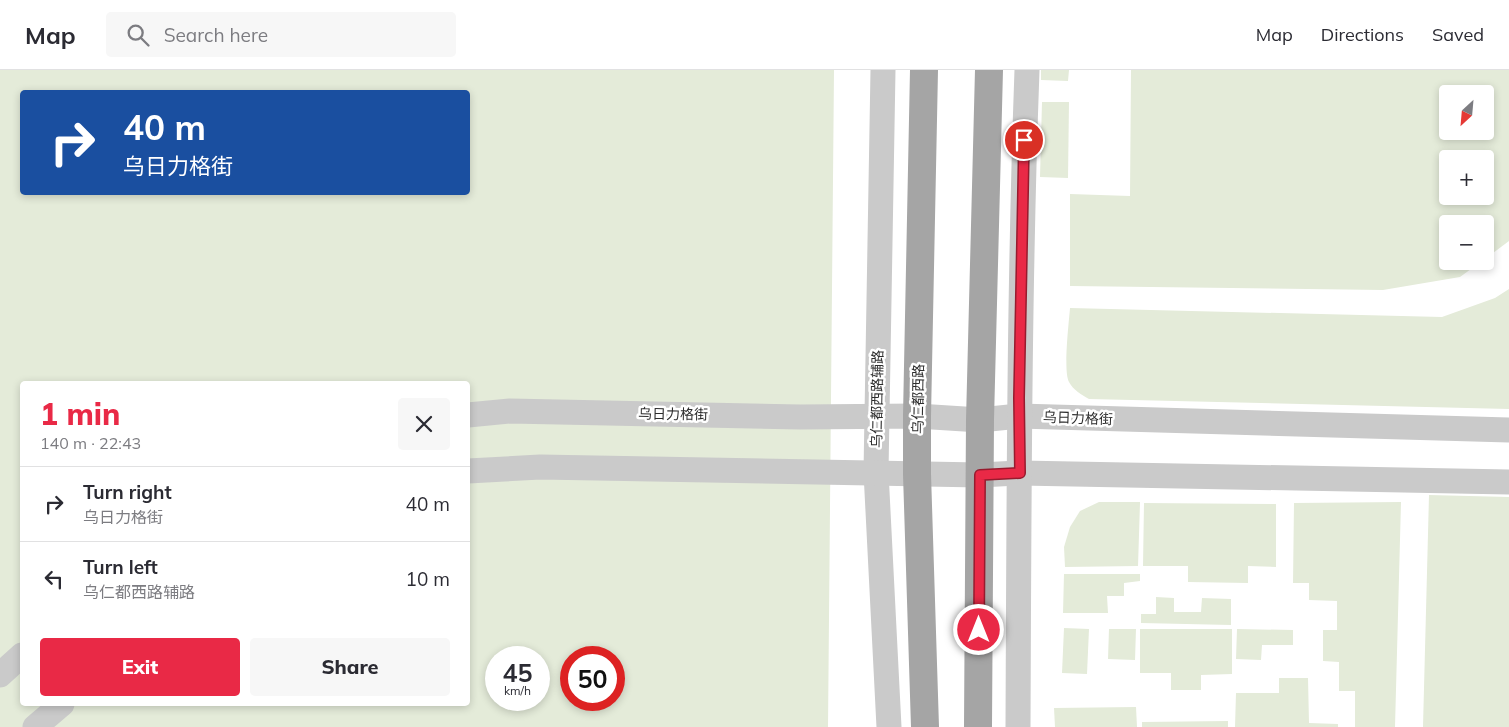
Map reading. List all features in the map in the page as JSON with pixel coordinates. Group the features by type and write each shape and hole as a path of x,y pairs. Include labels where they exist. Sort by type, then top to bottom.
{"main road":[{"name":"乌仁都西路","path":"924,70 917,474 925,727"},
{"path":"978,727 980,420 989,70"}],"street":[{"name":"乌仁都西路辅路","path":"883,70 876,472 889,727"},
{"path":"1018,727 1019,416 1023,176 1027,70"},
{"name":"乌日力格街","path":"470,415 510,411 791,416 917,416 980,420 1019,416 1509,430"},
{"path":"470,471 540,466 917,474 980,475 1020,473 1509,482"},
{"path":"0,675 20,657"},
{"path":"35,727 60,706"}],"green space":[{"path":"0,70 834,70 828,727 0,727"},
{"path":"1041,70 1069,70 1068,81 1041,80"},
{"path":"1131,70 1509,70 1509,241 1494,252 1494,215 1439,215 1439,270 1470,270 1460,277 1383,290 1070,286 1070,194 1130,196"},
{"path":"1042,102 1069,102 1068,178 1040,177"},
{"path":"1509,289 1509,409 1089,399 1073,387 1067,376 1066,357 1070,308 1442,317 1495,298"},
{"path":"1429,495 1509,497 1509,727 1423,727"},
{"path":"1099,502 1140,502 1138,566 1065,567 1064,547 1070,527 1080,511"},
{"path":"1401,502 1395,727 1355,727 1355,691 1339,691 1339,662 1323,661 1323,630 1337,630 1337,601 1309,600 1309,583 1293,583 1294,503"},
{"path":"1144,503 1276,504 1276,567 1248,566 1248,583 1188,582 1188,566 1143,566"},
{"path":"1064,574 1140,574 1140,581 1124,583 1124,596 1107,596 1108,613 1063,613"},
{"path":"1156,597 1174,598 1174,612 1201,612 1202,598 1231,599 1231,625 1141,623 1141,614 1156,614"},
{"path":"1064,628 1089,629 1087,674 1062,673"},
{"path":"1109,629 1136,629 1135,660 1108,659"},
{"path":"1140,629 1232,629 1232,674 1201,675 1201,690 1171,690 1171,673 1140,673"},
{"path":"1237,629 1293,630 1293,645 1262,645 1261,660 1236,659"},
{"path":"1279,678 1308,678 1309,723 1338,724 1338,727 1235,727 1236,693 1279,693"},
{"path":"1136,707 1137,727 1055,727 1054,708"},
{"path":"1228,721 1228,727 1142,727 1142,722"}],"route":[{"path":"979,630 980,475 1020,473 1019,398 1024,140"}]}
